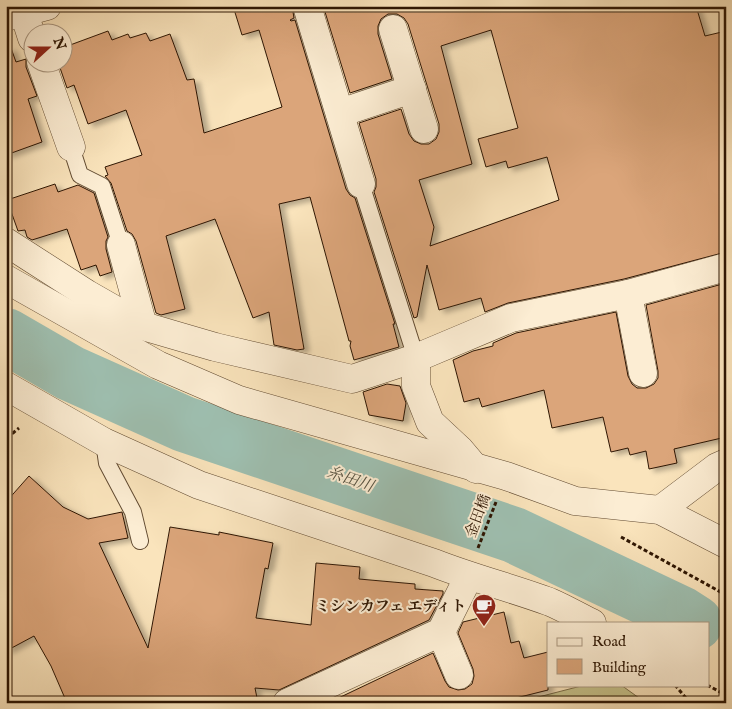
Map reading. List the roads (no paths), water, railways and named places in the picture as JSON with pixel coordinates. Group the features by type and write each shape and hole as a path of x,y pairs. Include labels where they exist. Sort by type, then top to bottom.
{"street":[{"path":"307,6 361,184"},
{"path":"393,29 424,129"},
{"path":"45,72 71,147"},
{"path":"340,113 412,89"},
{"path":"6,242 87,294 143,326 216,347 352,378 416,358 510,318 628,294 726,267"},
{"path":"121,245 143,326"},
{"path":"6,279 158,365 239,400 506,476 575,501 660,510 726,544"},
{"path":"628,294 643,373"},
{"path":"416,358 416,386 430,422 460,450 476,469"},
{"path":"6,386 104,442 199,485 434,563 472,566 491,582 552,603 590,622"},
{"path":"660,510 726,463"},
{"path":"287,703 317,697 441,632 472,566"},
{"path":"441,632 459,675"}],"lane":[{"path":"71,147 80,175 102,186 121,245"},
{"path":"361,184 416,358"},
{"path":"104,442 107,463 133,512 140,541"}],"waterway":[{"name":"糸田川","path":"6,336 70,373 184,424 514,535 681,614 693,622"}],"place":[{"name":"ミシンカフェ エディト","path":"484,627"}]}
